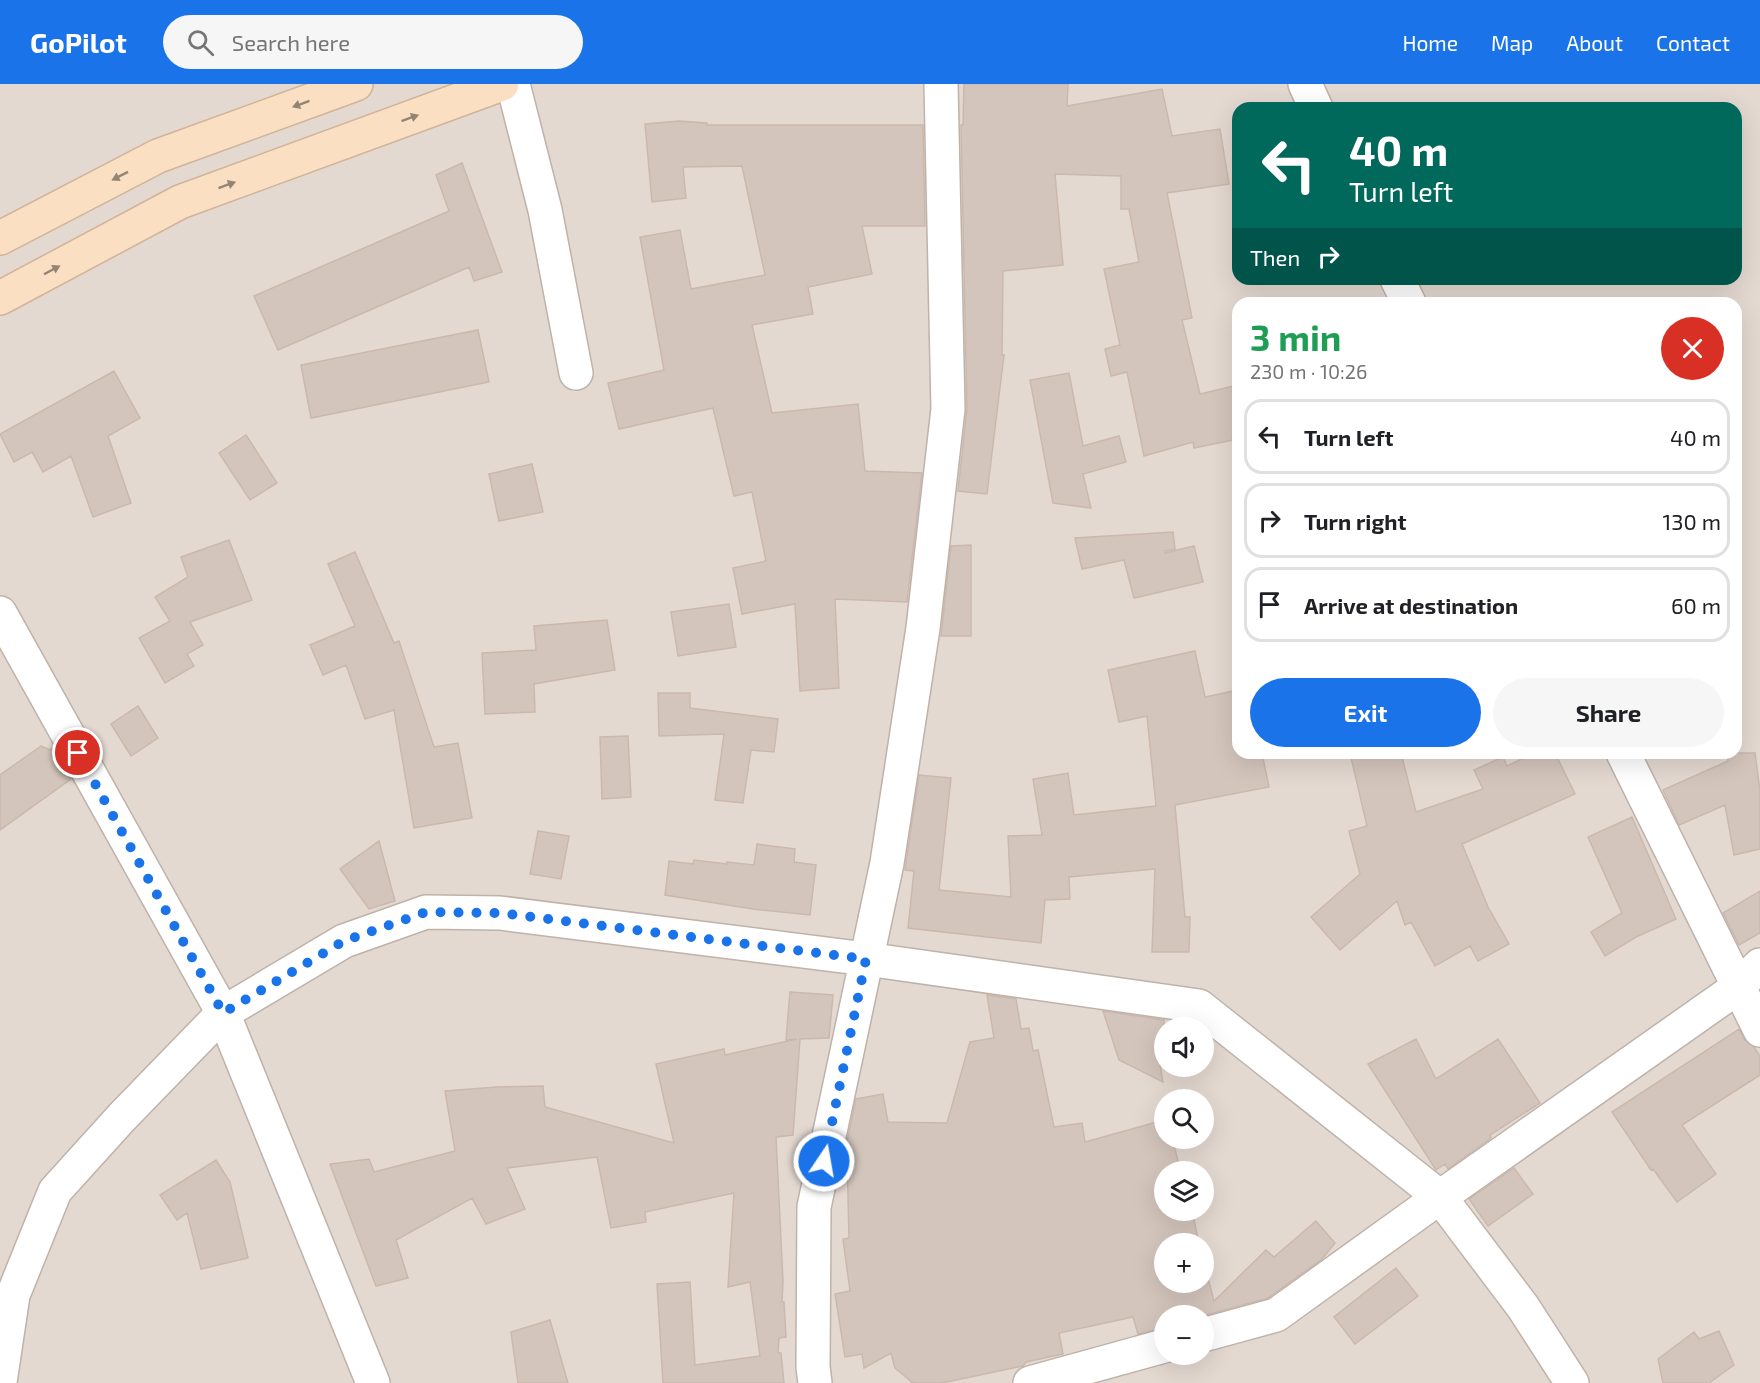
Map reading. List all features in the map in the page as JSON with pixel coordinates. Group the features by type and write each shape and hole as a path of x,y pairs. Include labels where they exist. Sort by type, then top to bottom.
{"main road":[{"path":"0,238 158,156 356,84"},
{"path":"0,298 180,202 502,84"}],"street":[{"path":"513,84 545,210 576,373"},
{"path":"815,1383 813,1367 814,1206 886,862 923,628 948,409 941,84"},
{"path":"1305,84 1313,102"},
{"path":"0,612 223,1013 373,1383"},
{"path":"1626,759 1737,988 1760,1030"},
{"path":"0,1382 13,1295 55,1191 122,1117 223,1013 344,941 426,912 500,913 866,959 1199,1006 1440,1197 1523,1307 1572,1383"},
{"path":"1214,1332 1276,1315 1737,988 1760,965"},
{"path":"1030,1383 1154,1349"}],"shaded area":[{"path":"0,84 1760,84 1760,1383 0,1383"}],"building":[{"path":"964,84 1068,84 1067,106 1162,89 1172,136 1220,129 1229,184 1167,193 1192,318 1182,320 1200,394 1232,386 1232,440 1194,448 1193,442 1144,456 1127,372 1111,376 1105,349 1120,345 1104,269 1139,262 1129,209 1121,209 1121,176 1055,174 1063,265 1003,271 1002,355 1004,355 987,494 958,491 967,409 961,125 963,125"},
{"path":"679,121 707,123 707,125 923,125 925,226 862,226 872,274 808,287 813,314 752,325 772,413 858,404 865,471 922,473 907,602 835,599 839,688 800,691 795,604 742,614 733,568 766,561 752,492 734,496 713,408 619,429 608,383 664,370 640,237 680,230 691,289 765,275 742,166 683,167 686,198 652,202 645,124"},
{"path":"462,163 502,272 474,281 469,267 278,350 254,296 449,211 436,175"},
{"path":"478,330 489,382 311,418 301,365"},
{"path":"114,371 140,418 108,436 131,503 93,517 71,456 43,472 32,452 14,462 0,434"},
{"path":"1069,373 1083,446 1119,436 1126,462 1083,474 1091,508 1053,503 1030,380"},
{"path":"246,435 277,483 250,500 219,453"},
{"path":"532,464 543,512 499,521 489,474"},
{"path":"1173,532 1175,549 1165,551 1165,553 1194,546 1203,582 1134,598 1124,560 1082,569 1075,538"},
{"path":"229,540 252,600 190,622 203,645 187,654 194,666 165,683 139,638 170,621 155,597 188,577 181,557"},
{"path":"971,545 971,636 941,636 951,546"},
{"path":"355,552 394,643 399,641 434,747 458,743 472,818 414,828 394,710 365,719 346,665 323,675 310,645 355,626 328,564"},
{"path":"729,604 736,647 678,656 671,612"},
{"path":"607,620 615,670 534,684 535,712 485,714 482,653 536,650 534,626"},
{"path":"1195,651 1205,697 1232,691 1232,759 1263,759 1269,787 1175,805 1185,917 1190,917 1189,952 1152,952 1155,869 1069,877 1070,899 1045,900 1041,943 908,928 914,871 905,870 919,775 951,778 939,890 1011,897 1008,836 1042,835 1033,779 1068,773 1074,815 1156,806 1147,716 1119,722 1108,670"},
{"path":"658,693 690,693 690,708 778,719 774,752 751,750 743,803 715,800 724,734 659,736"},
{"path":"138,706 158,738 131,756 111,724"},
{"path":"628,736 631,797 602,799 600,737"},
{"path":"41,746 50,750 54,747 71,779 0,830 0,775"},
{"path":"1742,753 1755,753 1760,791 1760,849 1734,855 1725,805 1679,825 1663,790 1728,761 1728,759 1742,759"},
{"path":"1351,759 1403,759 1416,812 1483,789 1474,770 1499,759 1504,759 1507,766 1522,759 1558,759 1575,794 1462,844 1488,907 1509,944 1478,961 1470,946 1435,966 1411,922 1405,925 1397,901 1340,950 1311,917 1360,874 1349,831 1367,826"},
{"path":"1632,817 1676,919 1636,937 1605,956 1591,932 1622,913 1588,837"},
{"path":"538,831 569,836 561,879 530,874"},
{"path":"379,841 395,901 369,909 340,869"},
{"path":"757,844 795,849 794,862 816,865 810,915 753,909 665,895 669,861 693,864 694,860 754,865"},
{"path":"1760,891 1760,933 1739,945 1723,913"},
{"path":"790,992 833,995 829,1038 800,1039 793,1135 776,1137 782,1302 784,1302 786,1337 779,1338 778,1353 781,1353 784,1383 663,1383 657,1284 690,1282 695,1365 760,1356 750,1282 728,1287 734,1193 645,1212 646,1222 611,1228 597,1157 507,1168 525,1209 486,1224 472,1198 396,1240 408,1278 376,1286 330,1164 369,1159 374,1172 455,1151 445,1091 497,1087 543,1086 545,1107 674,1143 656,1064 724,1049 725,1055 797,1039 786,1040"},
{"path":"987,995 1016,999 1021,1029 1029,1028 1033,1051 1038,1050 1054,1127 1082,1123 1085,1142 1154,1123 1154,1149 1175,1149 1178,1161 1154,1161 1154,1221 1194,1221 1197,1233 1154,1233 1154,1293 1212,1293 1214,1301 1266,1250 1274,1257 1316,1221 1335,1243 1322,1259 1268,1298 1214,1313 1214,1305 1154,1305 1154,1330 1138,1334 1133,1317 1059,1333 1063,1354 1026,1362 1023,1366 942,1383 913,1383 895,1368 891,1353 864,1368 862,1354 845,1357 835,1294 850,1291 843,1239 849,1238 847,1156 844,1156 856,1099 883,1094 888,1122 947,1123 970,1042 994,1038"},
{"path":"1103,1011 1154,1019 1154,1077 1162,1077 1163,1082 1119,1060"},
{"path":"1739,1029 1744,1039 1760,1056 1760,1075 1682,1125 1716,1174 1677,1202 1653,1169 1651,1170 1612,1112"},
{"path":"1416,1039 1436,1079 1498,1039 1540,1103 1490,1135 1491,1138 1448,1169 1445,1164 1436,1170 1368,1064"},
{"path":"216,1160 230,1182 248,1258 201,1269 187,1213 177,1220 160,1195"},
{"path":"1514,1168 1533,1194 1488,1226 1469,1199"},
{"path":"1396,1268 1418,1296 1355,1344 1334,1317"},
{"path":"550,1320 568,1383 518,1383 511,1332"},
{"path":"1719,1331 1734,1365 1709,1383 1663,1383 1658,1359 1694,1332 1699,1339"}],"route":[{"path":"78,753 223,1013 344,941 426,912 500,913 866,959 824,1161"}]}
